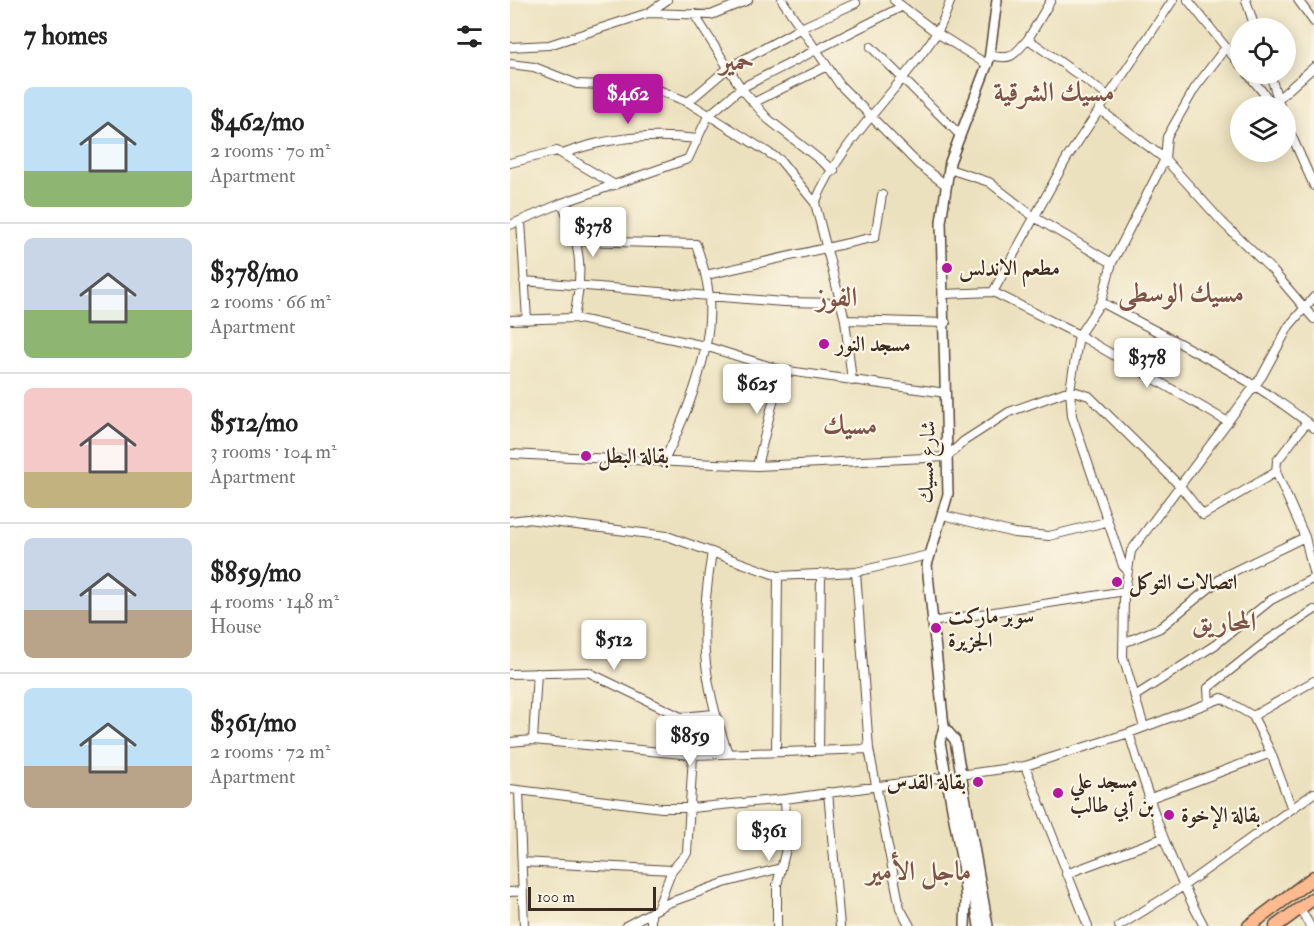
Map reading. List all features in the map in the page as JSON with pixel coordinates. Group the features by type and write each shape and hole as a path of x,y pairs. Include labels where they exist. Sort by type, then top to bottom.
{"main road":[{"path":"1249,926 1314,877"},
{"path":"1276,926 1314,898"}],"street":[{"path":"510,47 549,45 648,13 667,0"},
{"path":"648,13 711,15 748,0"},
{"path":"782,0 840,85 918,164 946,184"},
{"path":"894,0 937,33 989,60 1014,56 1028,39 1051,0"},
{"path":"815,203 870,117 937,33 951,0"},
{"name":"شارع مسيك","path":"966,926 966,900 939,738 944,727 932,622 928,555 948,494 941,222 949,169 959,134 989,60 997,0"},
{"path":"993,292 1067,158 1173,0"},
{"path":"1188,0 1230,52"},
{"path":"1246,0 1252,18"},
{"path":"1298,0 1314,22"},
{"path":"688,102 728,68 801,28 856,3"},
{"path":"510,225 562,203 688,159 709,115 741,88 901,7"},
{"path":"694,14 753,103 768,119 834,171"},
{"path":"1028,39 1108,96"},
{"path":"871,47 959,134"},
{"path":"1128,571 1123,566 1106,522 1072,416 1070,390 1079,335 1101,302 1112,263 1165,159 1167,137 1195,88 1226,47"},
{"path":"510,64 534,67 577,84 651,87 688,102 780,160 815,203 829,249 845,320 852,381"},
{"path":"753,103 827,66"},
{"path":"1285,96 1314,67"},
{"path":"1258,84 1269,96"},
{"path":"1100,109 1165,159 1223,223 1273,271 1314,319"},
{"path":"563,154 590,143 631,138 669,136 698,139"},
{"path":"1296,146 1314,186"},
{"path":"510,163 557,151 615,185"},
{"path":"949,169 990,182 1034,217 1112,263"},
{"path":"706,275 875,237 882,195"},
{"path":"562,203 577,241 580,285 574,318"},
{"path":"521,221 527,320"},
{"path":"577,241 696,244 706,275 709,296 705,346 684,420 663,463"},
{"path":"524,281 784,302 841,303"},
{"path":"944,294 993,292 1079,335 1228,422"},
{"path":"1144,727 1123,657 1125,591 1131,551 1255,386 1303,307 1314,297"},
{"path":"1101,302 1255,386 1287,405 1314,428"},
{"path":"510,320 574,318 705,346 781,370 946,393"},
{"path":"845,320 945,323"},
{"path":"757,466 781,370"},
{"path":"510,454 757,466 947,457 964,441 1009,412 1070,390 1089,396 1180,486 1203,515 1276,472"},
{"path":"1135,696 1215,645 1271,600 1314,577 1305,537 1276,472 1276,461 1306,422"},
{"path":"943,515 1014,532 1049,536 1106,522"},
{"path":"510,521 527,519 667,536 778,576 856,572 928,555"},
{"path":"1123,643 1160,628 1224,576 1305,537"},
{"path":"712,552 703,606 704,661 714,714 729,753"},
{"path":"856,572 869,749 900,908 910,926"},
{"path":"819,750 821,573"},
{"path":"776,752 778,576"},
{"path":"932,622 1125,591"},
{"path":"1209,703 1208,688 1230,668 1314,610"},
{"path":"510,674 588,672 681,717 714,714"},
{"path":"533,740 537,674"},
{"path":"1253,716 1314,681"},
{"path":"510,789 662,808 691,808 785,799 962,772 1024,766 1129,733 1222,698 1253,716 1271,753 1292,809"},
{"path":"944,727 954,737 962,772 988,926"},
{"path":"1129,733 1148,799 1182,887 1204,926"},
{"path":"510,742 533,740 693,754 869,749"},
{"path":"1148,799 1271,753"},
{"path":"658,907 672,870 687,853 693,754"},
{"path":"1024,766 1088,926"},
{"path":"962,772 957,789 977,923"},
{"path":"519,791 524,926"},
{"path":"828,792 840,926"},
{"path":"1119,926 1182,887 1314,793"},
{"path":"777,926 777,885 787,845 785,799"},
{"path":"1066,874 1163,838"},
{"path":"522,862 672,870"},
{"path":"626,926 658,907 724,883 781,868"},
{"path":"510,892 523,891"},
{"path":"966,900 977,923"},
{"path":"1300,908 1310,926"},
{"path":"651,913 651,926"}],"place":[{"name":"مطعم الاندلس","path":"947,268"},
{"name":"مسجد النور","path":"824,344"},
{"name":"بقالة البطل","path":"586,456"},
{"name":"اتصالات التوكل","path":"1117,582"},
{"name":"سوبر ماركت الجزيرة","path":"936,628"},
{"name":"بقالة القدس","path":"978,782"},
{"name":"مسجد علي بن أبي طالب","path":"1058,793"},
{"name":"بقالة الإخوة","path":"1169,815"}],"district":[{"name":"حمير","path":"737,61"},
{"name":"مسيك الشرقية","path":"1054,92"},
{"name":"مسيك الوسطى","path":"1181,293"},
{"name":"الفوز","path":"837,297"},
{"name":"مسيك","path":"850,425"},
{"name":"المحاريق","path":"1224,622"},
{"name":"ماجل الأمير","path":"919,871"}]}
